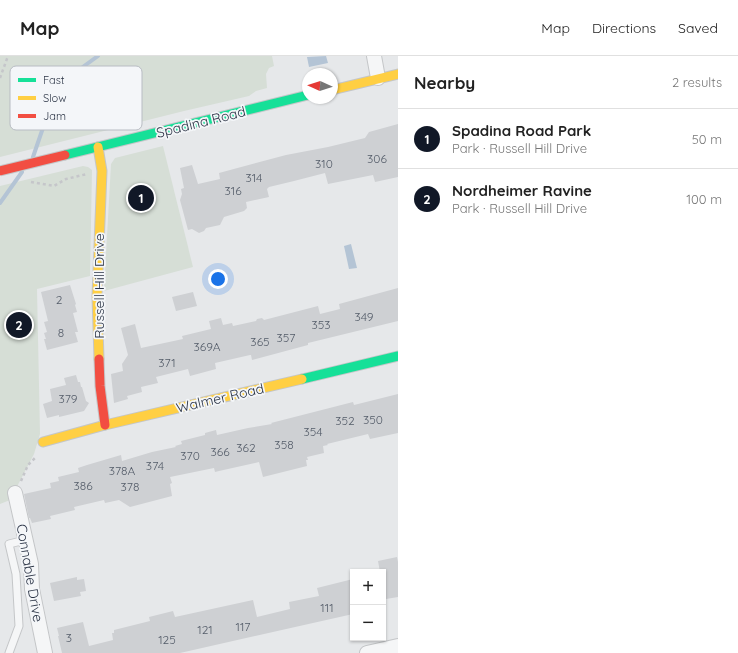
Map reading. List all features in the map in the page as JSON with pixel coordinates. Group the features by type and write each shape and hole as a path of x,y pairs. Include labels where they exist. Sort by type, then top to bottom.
{"street":[{"path":"374,56 378,78"},
{"path":"338,88 398,74"},
{"name":"Spadina Road","path":"0,171 302,97"},
{"name":"Russell Hill Drive","path":"98,147 102,171 98,303 100,386 105,425"},
{"name":"Walmer Road","path":"43,442 105,425 398,356"},
{"name":"Connable Drive","path":"15,493 31,564 32,589 45,653"},
{"path":"367,653 398,646"}],"lane":[{"path":"9,653 19,626 16,574 9,544 25,540"}],"path":[{"path":"0,78 8,56"},
{"path":"28,180 54,186 66,179 76,176"},
{"path":"15,493 28,465 37,456 43,442"}],"shaded area":[{"path":"0,56 272,56 274,66 269,68 266,74 267,88 256,91 249,96 142,122 142,66 10,66 10,130 108,130 0,157"},
{"path":"163,146 193,267 104,291 111,164 115,158"},
{"path":"83,166 92,170 90,276 37,289 40,434 34,454 10,500 0,504 0,186"}],"water":[{"path":"326,56 328,63 309,67 307,57"},
{"path":"351,244 357,268 349,269 344,246"}],"building":[{"path":"398,124 398,177 375,182 373,175 328,184 325,173 269,187 267,189 269,197 246,202 247,208 244,211 224,217 220,225 206,228 204,231 199,233 192,229 188,230 180,200 182,194 181,189 184,188 180,168 192,165 198,184 220,179 219,173 286,155 365,138 369,132"},
{"path":"70,285 76,304 77,312 73,313 78,332 75,332 78,342 47,350 44,333 47,332 44,322 48,321 41,292"},
{"path":"398,288 398,321 308,343 308,345 252,360 250,355 215,363 216,369 190,376 188,369 156,377 158,383 141,387 142,392 127,396 128,399 114,403 111,374 123,371 122,364 128,355 121,328 135,324 141,348 183,339 182,336 211,329 209,321 221,318 223,325 232,323 233,326 256,321 257,319 262,318 264,320 318,306 320,314 340,309 339,304"},
{"path":"193,292 197,306 176,311 172,297"},
{"path":"76,375 78,382 80,382 82,387 86,401 89,403 84,411 59,417 59,415 47,418 43,404 52,401 50,389 66,385 64,378"},
{"path":"398,394 398,433 370,439 368,434 327,444 328,445 323,446 324,453 307,457 307,466 263,477 259,462 215,472 214,468 170,477 172,483 170,484 172,496 130,507 119,500 105,503 104,500 74,507 75,510 50,516 51,519 32,523 29,518 24,494 51,488 50,483 59,481 58,477 79,472 78,468 121,455 122,461 176,447 175,446 182,444 181,441 205,435 205,433 216,430 217,435 272,424 271,423 353,402 354,405"},
{"path":"397,557 398,597 386,599 386,569 379,569 378,561"},
{"path":"77,577 77,580 84,579 86,591 80,592 81,596 54,601 50,583"},
{"path":"350,580 350,615 180,653 62,653 58,636 57,628 83,622 89,646 113,640 112,633 114,633 114,630 150,621 149,617 173,611 175,617 253,600 257,617 290,609 289,602 319,596 317,588"}],"waterway":[{"path":"84,66 98,56"},
{"path":"33,157 42,130"},
{"path":"0,203 22,172"}],"traffic: fast":[{"path":"65,155 302,96"},
{"path":"302,379 398,356"}],"traffic: slow":[{"path":"338,89 398,74"},
{"path":"98,147 102,171 97,296 99,359"},
{"path":"43,442 105,425 302,379"}],"traffic: jam":[{"path":"0,171 65,155"},
{"path":"99,359 100,386 105,425"}],"place":[{"name":"Spadina Road Park","path":"141,198"},
{"name":"Nordheimer Ravine","path":"19,325"}]}
